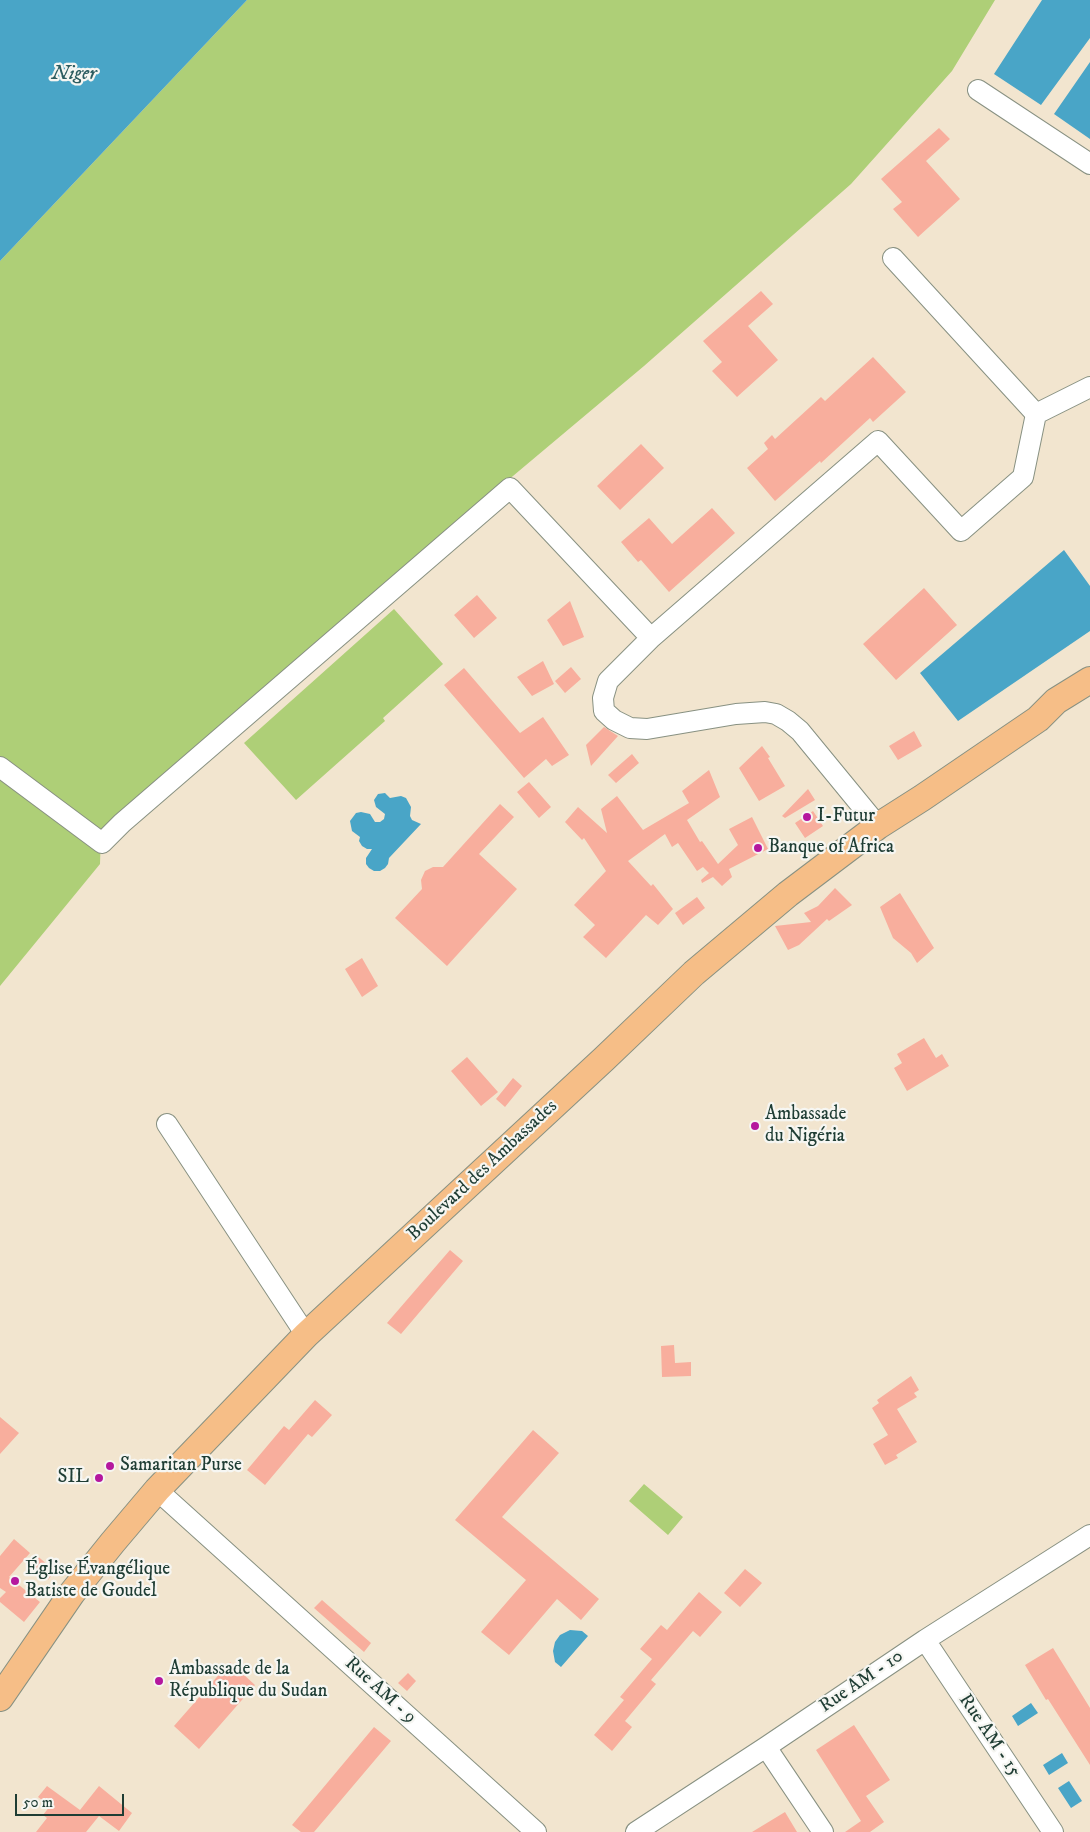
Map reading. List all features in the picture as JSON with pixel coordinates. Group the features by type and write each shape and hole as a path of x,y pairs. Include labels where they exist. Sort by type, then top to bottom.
{"main road":[{"name":"Boulevard des Ambassades","path":"0,1698 72,1593 157,1490 306,1335 694,973 788,894 878,826 1038,719 1056,702 1090,680"},
{"name":"Boulevard des Ambassades","path":"1038,719 1063,714 1090,697"}],"street":[{"path":"978,90 1090,164"},
{"path":"893,258 1036,414"},
{"path":"1036,414 1090,387"},
{"path":"878,826 800,731 776,714 765,712 736,714 647,729 630,728 614,720 604,711 603,698 608,681 652,638 878,442 961,530 1023,477 1036,414"},
{"path":"0,767 102,843 151,798 510,488 652,638"},
{"path":"167,1124 306,1335"},
{"name":"Rue AM - 9","path":"157,1490 536,1832"},
{"name":"Rue AM - 10","path":"636,1832 925,1640 1090,1534"},
{"name":"Rue AM - 15","path":"925,1640 1053,1832"},
{"path":"766,1747 823,1832"}],"green space":[{"path":"247,0 995,0 952,71 851,184 644,366 376,591 101,834 100,864 0,986 0,261"},
{"path":"394,609 443,664 383,718 385,721 296,800 244,743"},
{"path":"644,1484 683,1517 668,1535 629,1501"}],"water":[{"name":"Niger","path":"0,0 247,0 0,261"},
{"path":"1042,0 1090,0 1090,38 1041,105 994,74"},
{"path":"1090,62 1090,139 1054,114"},
{"path":"1064,550 1090,586 1090,631 958,721 920,673"},
{"path":"385,793 390,798 401,796 406,798 411,807 410,816 412,820 421,824 389,858 385,868 380,871 374,871 366,864 366,858 372,849 362,846 359,841 360,837 352,831 350,821 356,813 361,812 370,814 375,822 380,822 384,819 385,814 376,807 374,800 378,794"},
{"path":"570,1630 582,1631 588,1636 561,1667 555,1662 553,1651 555,1642 560,1635"},
{"path":"1031,1703 1038,1713 1018,1726 1012,1716"},
{"path":"1062,1753 1068,1763 1049,1775 1043,1765"},
{"path":"1069,1781 1082,1801 1071,1808 1058,1788"}],"building":[{"path":"939,128 950,139 926,161 960,199 918,237 893,209 902,202 881,179"},
{"path":"761,291 773,304 748,326 778,360 737,397 712,371 722,362 703,341"},
{"path":"873,357 906,392 873,422 870,418 821,463 820,461 775,501 747,468 768,449 764,443 772,435 775,439 821,397 825,401"},
{"path":"641,444 664,468 620,510 597,486"},
{"path":"712,508 735,533 669,592 641,560 638,562 621,542 649,518 672,544"},
{"path":"924,588 957,625 896,680 863,644"},
{"path":"477,595 497,618 474,638 454,615"},
{"path":"570,601 584,637 563,646 547,620"},
{"path":"543,661 554,684 532,696 517,677"},
{"path":"571,667 581,679 565,693 555,681"},
{"path":"464,668 520,733 543,717 569,755 552,766 546,759 524,778 444,685"},
{"path":"604,727 618,736 591,766 586,745"},
{"path":"914,731 922,746 898,760 889,746"},
{"path":"762,746 785,786 759,801 739,768"},
{"path":"632,754 639,763 616,783 608,775"},
{"path":"709,770 720,797 687,820 700,842 702,841 718,864 738,845 729,829 752,817 768,849 729,869 732,877 722,886 713,877 702,883 701,880 709,873 703,867 697,871 678,843 672,847 665,834 628,861 651,886 653,884 673,909 658,925 646,915 606,958 583,937 595,925 574,905 606,871 584,838 582,840 565,822 578,807 607,833 601,809 617,796 643,830 689,803 682,791"},
{"path":"529,782 551,807 539,818 517,792"},
{"path":"808,789 815,800 785,818 782,816"},
{"path":"500,804 514,817 479,854 517,889 447,966 395,918 422,889 421,880 425,871 433,867 443,867"},
{"path":"813,811 823,826 805,838 795,823"},
{"path":"835,888 852,905 829,921 827,919 799,945 788,950 775,926 811,922 804,913 818,906"},
{"path":"900,893 934,948 917,963 911,953 893,938 880,907"},
{"path":"697,897 705,908 683,925 675,913"},
{"path":"362,958 378,986 362,997 345,969"},
{"path":"924,1038 936,1058 942,1054 949,1066 907,1091 894,1068 902,1063 897,1054"},
{"path":"467,1057 498,1092 481,1106 451,1071"},
{"path":"513,1078 522,1086 505,1107 496,1099"},
{"path":"450,1250 463,1261 401,1334 387,1323"},
{"path":"674,1345 675,1363 691,1362 691,1376 662,1377 661,1346"},
{"path":"911,1376 919,1390 914,1393 917,1397 897,1409 917,1442 896,1455 898,1458 885,1465 873,1444 888,1435 872,1408 879,1403 877,1400"},
{"path":"315,1400 332,1415 312,1437 308,1434 265,1485 247,1470 284,1426 289,1430"},
{"path":"0,1417 19,1433 0,1454"},
{"path":"533,1430 559,1453 502,1517 599,1599 581,1620 557,1599 509,1655 481,1632 526,1580 455,1520"},
{"path":"14,1539 30,1553 9,1577 40,1602 24,1622 0,1602 0,1598 6,1592 0,1588 0,1556"},
{"path":"35,1554 55,1571 48,1580 28,1564"},
{"path":"745,1569 762,1583 740,1607 724,1593"},
{"path":"699,1592 722,1612 700,1637 693,1631 651,1680 656,1684 625,1721 632,1727 612,1751 594,1735 624,1700 620,1697 652,1659 640,1649 661,1625 667,1630"},
{"path":"322,1600 371,1643 364,1652 314,1608"},
{"path":"1053,1648 1090,1708 1090,1765 1025,1665"},
{"path":"230,1662 255,1685 199,1749 174,1726"},
{"path":"408,1673 416,1681 407,1691 398,1683"},
{"path":"854,1725 890,1780 866,1796 884,1822 870,1832 845,1832 861,1821 816,1750"},
{"path":"374,1727 391,1741 314,1832 301,1832 292,1825"},
{"path":"47,1786 80,1810 99,1786 132,1813 119,1831 99,1816 86,1832 36,1832 47,1818 43,1815 50,1806 38,1797"},
{"path":"785,1812 797,1832 752,1832"}],"place":[{"name":"I-Futur","path":"807,817"},
{"name":"Banque of Africa","path":"758,848"},
{"name":"Ambassade du Nigéria","path":"755,1126"},
{"name":"Samaritan Purse","path":"110,1466"},
{"name":"SIL","path":"99,1478"},
{"name":"Église Évangélique Batiste de Goudel","path":"15,1581"},
{"name":"Ambassade de la République du Sudan","path":"159,1681"}]}
